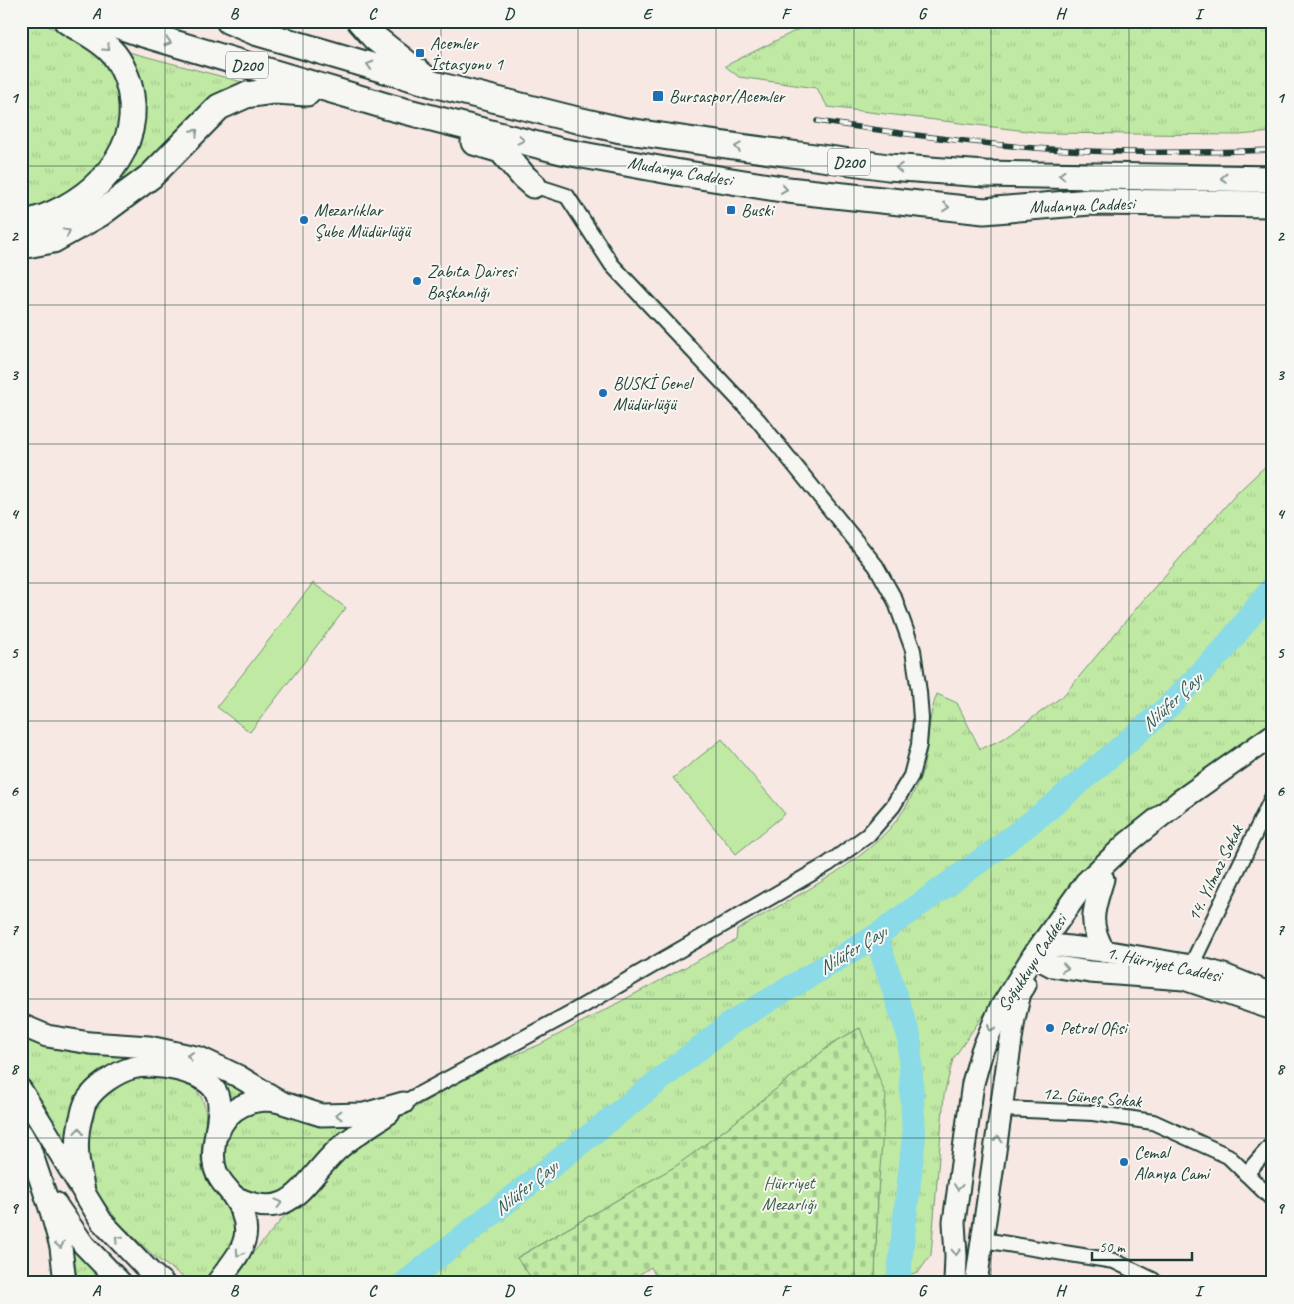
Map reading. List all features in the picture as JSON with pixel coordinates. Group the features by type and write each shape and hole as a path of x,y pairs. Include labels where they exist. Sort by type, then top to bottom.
{"highway":[{"path":"21,224 35,222 60,211 84,196 102,181 115,165 127,142 132,123 132,101 129,82 112,51 67,21"},
{"name":"Mudanya Caddesi","path":"105,21 390,107 561,151 788,190 984,210 1090,202 1273,204"},
{"name":"Mudanya Caddesi","path":"229,21 255,32 433,84 621,130 888,168 985,174 1273,179"},
{"path":"360,21 374,38 433,84"},
{"path":"21,246 53,240 101,213 151,176 219,107 246,95 274,91 295,91 390,107 432,130 501,150 524,178 533,185"}],"main road":[{"path":"984,210 1273,214"},
{"name":"Soğukkuyu Caddesi","path":"976,1283 1014,1019 1020,993 1043,951 1086,882 1126,844 1182,800 1273,735"},
{"name":"Soğukkuyu Caddesi","path":"955,1283 954,1222 971,1092 976,1067 1000,1009 1043,951 1103,879 1125,859 1175,820 1273,749"},
{"path":"1103,879 1092,923 1096,938 1104,951"},
{"name":"1. Hürriyet Caddesi","path":"1043,951 1104,951 1191,966 1224,975 1273,995"},
{"name":"1. Hürriyet Caddesi","path":"1043,951 1052,966 1090,972 1184,979 1273,1009"},
{"path":"21,1026 47,1036 90,1043 149,1047 200,1058 238,1076 283,1103"},
{"path":"85,1196 77,1159 78,1127 86,1100 107,1079 133,1068 165,1068 201,1078 216,1092 219,1109 214,1145 215,1170 223,1185 233,1196 243,1218 246,1234 243,1248 217,1283"},
{"path":"21,1090 102,1222 158,1279"},
{"path":"214,1145 220,1125 224,1119 242,1105 255,1102 272,1100 321,1115 364,1114 403,1103"},
{"path":"233,1196 255,1205 264,1206 286,1202 307,1186 325,1162 343,1145 403,1103"},
{"path":"21,1133 30,1149 51,1211 61,1247 65,1283"},
{"path":"40,1180 84,1245 121,1283"}],"street":[{"path":"403,1103 574,1011 828,864 868,835 893,806 911,776 919,745 921,718 912,650 895,600 876,566 758,420 612,265 567,196 533,185"},
{"name":"14. Yılmaz Sokak","path":"1191,966 1273,796"},
{"name":"12. Güneş Sokak","path":"1002,1110 1093,1113 1153,1122 1228,1156 1273,1200"},
{"path":"1246,1174 1273,1143"},
{"path":"983,1240 1114,1261 1156,1283"}],"green space":[{"path":"21,21 34,21 68,34 100,51 112,68 125,113 108,159 74,192 21,215"},
{"path":"815,21 1259,21 1273,29 1273,132 1239,135 1043,133 828,107 816,88 739,77 725,66"},
{"path":"121,50 250,84 111,197 21,233 118,175"},
{"path":"1273,459 1273,727 1045,926 953,1059 944,1095 931,1255 918,1273 875,1277 878,1192 860,1028 833,1043 734,1123 676,1166 518,1257 535,1283 227,1283 302,1196 357,1143 456,1084 498,1062 539,1045 736,940 737,930 808,890 857,858 879,840 897,820 910,799 920,777 926,755 930,719 937,694 957,703 980,749 1003,739 1063,696 1139,605 1237,493"},
{"path":"313,583 346,608 250,732 217,707"},
{"path":"722,739 785,814 736,854 673,778"},
{"name":"Hürriyet Mezarlığı","path":"860,1028 886,1096 878,1192 875,1277 844,1283 659,1283 651,1267 626,1283 535,1283 517,1258 676,1166 734,1123 833,1043"},
{"path":"21,1035 97,1052 193,1063 255,1095 227,1106 187,1069 98,1081 72,1162 21,1067"},
{"path":"142,1074 190,1086 203,1101 206,1113 201,1153 203,1172 224,1202 231,1214 234,1225 231,1245 205,1283 192,1283 155,1257 121,1225 96,1192 84,1167 85,1127 101,1094 120,1082"},
{"path":"261,1110 362,1121 292,1188 277,1195 266,1196 253,1193 233,1177 227,1166 224,1153 225,1140 230,1128 239,1118"},
{"path":"59,1193 94,1241 137,1283 78,1283 68,1228"}],"waterway":[{"name":"Nilüfer Çayı","path":"405,1283 731,1023 876,936 994,851 1052,806 1169,706 1224,649 1273,587"},
{"path":"876,936 909,1036 914,1136 898,1283"}],"railway":[{"path":"817,121 953,140 1065,150 1154,152 1273,150"}],"place":[{"name":"Acemler İstasyonu 1","path":"420,53"},
{"name":"Bursaspor/Acemler","path":"658,96"},
{"name":"Buski","path":"731,210"},
{"name":"Mezarlıklar Şube Müdürlüğü","path":"304,220"},
{"name":"Zabıta Dairesi Başkanlığı","path":"417,281"},
{"name":"BUSKİ Genel Müdürlüğü","path":"603,393"},
{"name":"Petrol Ofisi","path":"1050,1028"},
{"name":"Cemal Alanya Cami","path":"1124,1162"}]}
